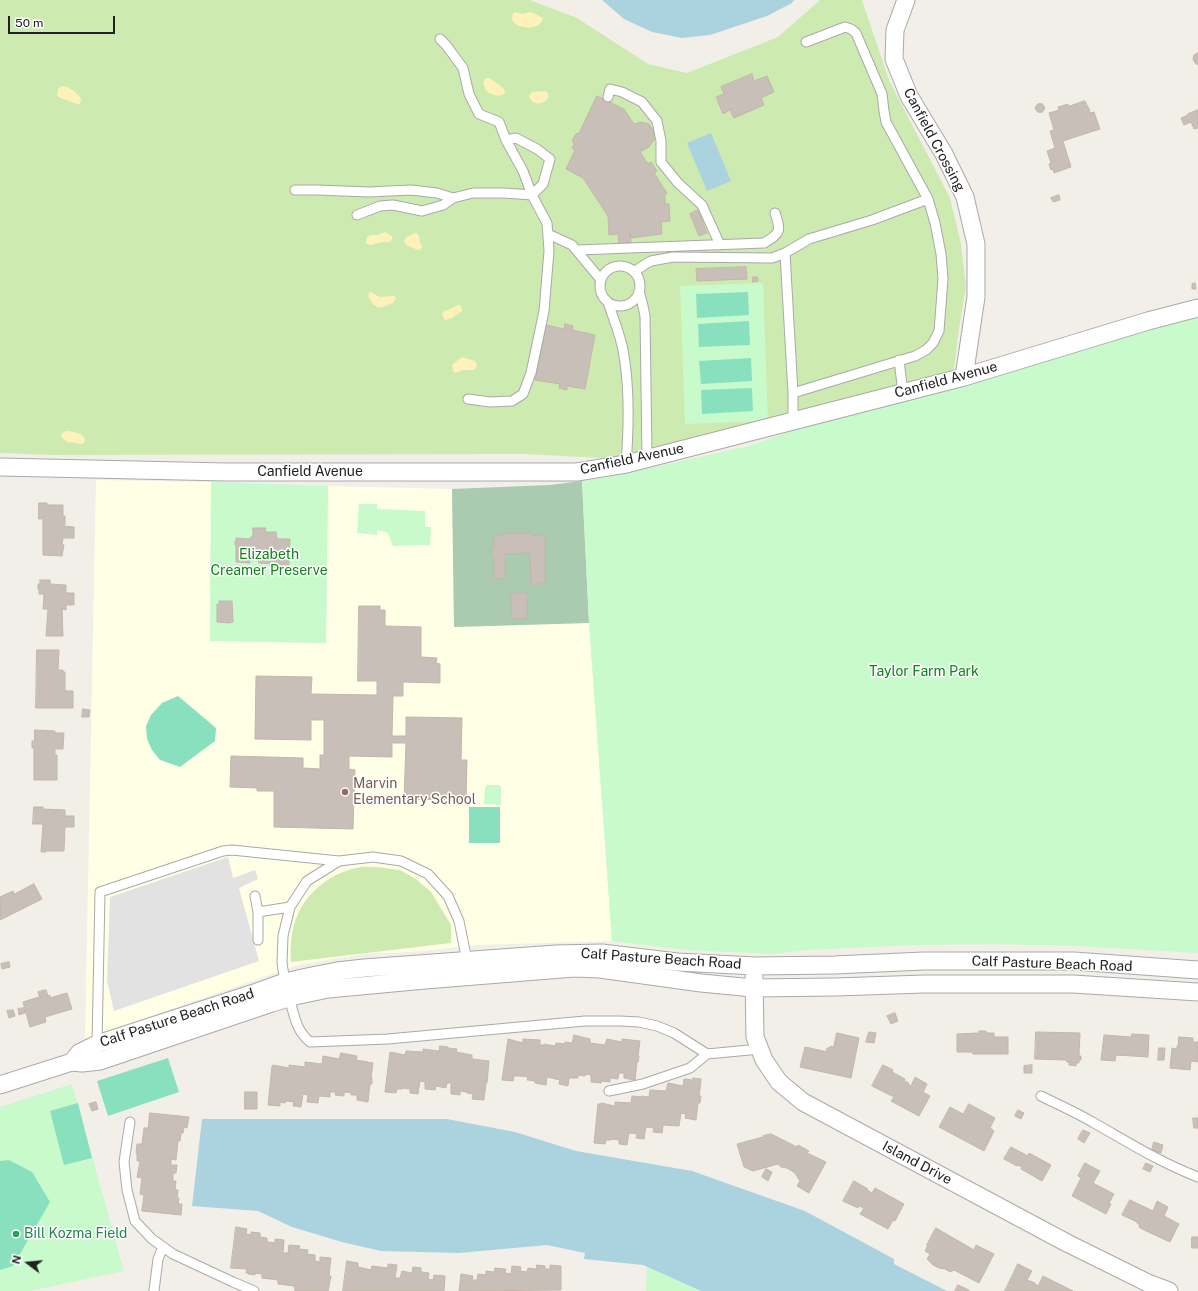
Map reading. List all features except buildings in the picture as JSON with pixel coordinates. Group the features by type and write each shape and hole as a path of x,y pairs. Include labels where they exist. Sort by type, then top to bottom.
{"street":[{"name":"Canfield Crossing","path":"906,0 895,30 894,59 909,96 944,154 965,197 976,244 976,297 964,377"},
{"name":"Canfield Avenue","path":"0,467 226,472 577,472 626,464 964,377 1148,320 1198,308"},
{"name":"Calf Pasture Beach Road","path":"0,1085 72,1062 82,1063 100,1061 287,990 344,971 583,953 602,953 691,964 755,966 943,961 1074,961 1198,970"},
{"path":"942,984 943,961"},
{"name":"Island Drive","path":"755,966 754,988 756,1037 760,1049 764,1060 779,1082 802,1102 1067,1243 1150,1284 1169,1291"},
{"path":"1159,990 1161,967"},
{"name":"Calf Pasture Beach Road","path":"72,1062 79,1053 97,1044 256,992 328,989 368,984 574,968 600,969 695,982 754,988 942,984 1073,984 1198,992"}],"lane":[{"path":"793,393 914,356 926,350 933,343 938,331 943,279 941,254 935,223 928,199 886,122 882,94 856,33 845,27 806,42"},
{"path":"440,39 463,68 469,94 479,114 499,122 506,140 523,171 532,195 547,223 548,234 549,251 544,311 531,373 523,394 512,401 490,402 468,399"},
{"path":"608,97 610,89 622,92 642,102 657,121 661,141 661,162 678,183 702,205 720,245"},
{"path":"357,215 380,206 393,205 422,211 443,205 453,198 473,193 532,195 543,184 550,159 538,149 516,138 506,140"},
{"path":"295,190 369,192 412,190 437,193 453,198"},
{"path":"634,272 644,265 666,258 772,258 785,253 809,239 872,220 928,199"},
{"path":"577,250 764,243 776,236 779,227 775,213"},
{"path":"548,234 572,245 601,280"},
{"path":"785,253 793,393 793,421"},
{"path":"615,266 622,266 629,268 634,272 640,284 639,291 632,302 620,306 608,302 604,298 601,292 601,280 609,269 615,266"},
{"path":"639,291 644,306 646,458"},
{"path":"608,302 623,348 626,371 629,425 626,464"},
{"path":"899,360 903,393"},
{"path":"628,406 645,406"},
{"path":"97,1044 100,892 223,851 232,850 339,861 373,857 401,861 428,874 448,896 459,921 467,961"},
{"path":"339,861 307,881 290,907 283,936 281,955 287,990 296,1022 302,1034 310,1042 388,1039 585,1021 620,1021 639,1022 657,1026 674,1033 708,1054"},
{"path":"255,896 258,912 258,940"},
{"path":"258,912 290,907"},
{"path":"609,1091 642,1084 690,1068 708,1054 760,1049"},
{"path":"1041,1096 1093,1122 1143,1152 1198,1177"},
{"path":"130,1122 124,1162 127,1190 135,1221 152,1239 173,1254 254,1291"},
{"path":"154,1291 158,1259 163,1247"}],"shaded area":[{"name":"Marvin Elementary School","path":"96,480 211,482 210,641 326,643 328,486 452,489 454,627 589,623 612,941 479,945 410,952 363,954 298,965 85,1039"},
{"path":"582,481 589,623 454,627 452,489 550,485"},
{"path":"228,857 233,878 255,870 258,879 239,888 259,961 114,1011 107,981 110,897"}],"green space":[{"path":"0,0 530,0 577,18 648,64 687,73 778,37 820,0 862,0 889,80 950,198 961,244 966,286 954,370 736,433 624,459 523,454 50,455 0,453"},
{"path":"763,283 768,421 685,424 680,286"},
{"path":"748,292 749,315 697,318 696,294"},
{"name":"Taylor Farm Park","path":"1198,315 1198,953 1076,946 993,944 915,945 806,950 773,954 686,950 612,941 589,623 582,481 604,478 749,446 859,407"},
{"path":"749,321 750,345 699,347 698,324"},
{"path":"751,358 752,381 701,384 699,361"},
{"path":"752,388 753,411 702,414 701,390"},
{"name":"Elizabeth Creamer Preserve","path":"211,482 328,486 326,643 210,641"},
{"path":"359,504 377,504 377,509 425,511 425,527 431,527 430,545 393,546 388,533 377,530 377,535 357,533"},
{"path":"178,696 216,728 215,741 180,767 160,760 152,750 147,739 146,726 151,715 162,703"},
{"path":"487,785 499,785 501,787 501,805 484,804 485,788"},
{"path":"469,807 500,807 500,843 469,843"},
{"path":"359,867 377,867 400,870 416,879 431,892 451,925 451,943 291,962 292,932 302,906 314,891 322,884 347,870"},
{"path":"168,1058 179,1092 108,1116 97,1081"},
{"path":"72,1084 124,1271 30,1291 0,1291 0,1107"},
{"path":"78,1103 92,1158 64,1165 50,1111"},
{"name":"Bill Kozma Field","path":"9,1160 32,1172 50,1202 13,1266 0,1270 0,1161"},
{"path":"647,1267 701,1291 646,1291"}],"sand":[{"path":"514,12 523,14 531,12 543,18 541,23 536,26 524,27 514,22 512,18"},
{"path":"488,78 504,89 505,93 503,95 491,94 486,91 483,82"},
{"path":"62,86 70,89 81,98 80,104 58,97 58,89"},
{"path":"546,91 548,98 541,103 535,103 530,99 529,96 532,92"},
{"path":"385,232 392,236 390,242 382,242 371,245 366,243 367,237 370,235 378,235"},
{"path":"415,233 418,234 422,245 421,249 418,250 406,245 404,241 407,237"},
{"path":"370,292 380,297 394,296 396,298 394,302 379,307 373,304 368,296"},
{"path":"460,305 462,311 452,318 445,320 442,315 444,311"},
{"path":"462,357 475,361 477,365 476,368 473,370 463,370 455,373 452,365"},
{"path":"66,431 82,435 85,440 84,443 81,444 64,440 61,434"}],"water":[{"path":"602,0 794,0 792,3 767,16 710,35 682,38 652,32 624,19"},
{"path":"711,133 731,181 707,191 687,143"},
{"path":"202,1119 447,1119 515,1132 576,1151 692,1171 805,1211 894,1259 894,1264 947,1291 701,1291 643,1265 584,1259 585,1253 547,1245 459,1253 381,1251 342,1242 292,1227 258,1211 192,1206"}],"place":[{"name":"Marvin Elementary School","path":"345,792"},
{"name":"Bill Kozma Field","path":"16,1234"}]}
